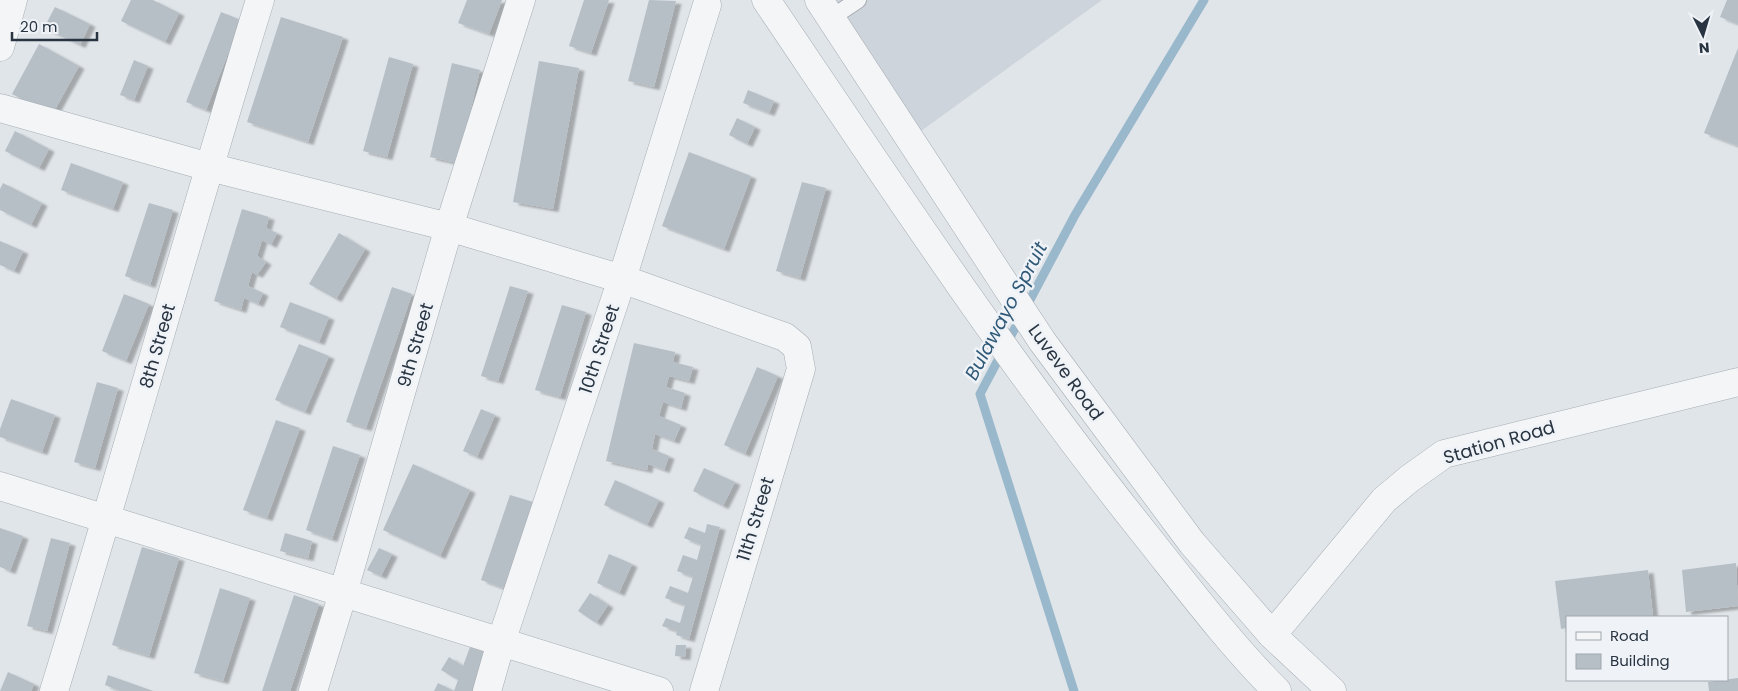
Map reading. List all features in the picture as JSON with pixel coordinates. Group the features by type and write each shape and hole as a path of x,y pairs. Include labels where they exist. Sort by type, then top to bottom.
{"street":[{"path":"0,46 13,0"},
{"name":"8th Street","path":"54,691 107,520 209,167 260,0"},
{"name":"9th Street","path":"313,691 449,227 520,0"},
{"name":"Luveve Road","path":"766,0 1039,399 1211,617 1277,691"},
{"name":"10th Street","path":"486,691 622,278 707,5"},
{"name":"Luveve Road","path":"825,9 1042,341 1192,543 1272,635 1332,691"},
{"path":"0,108 209,167 449,227 622,278"},
{"name":"11th Street","path":"622,278 785,337 796,348 801,369 704,691"},
{"name":"Station Road","path":"1272,635 1384,500 1444,454 1738,382"},
{"path":"0,486 659,691"}],"lane":[{"path":"825,9 858,0"}],"shaded area":[{"path":"828,0 1102,0 917,134"}],"building":[{"path":"131,0 153,0 179,13 165,42 121,21"},
{"path":"467,0 502,0 489,34 458,23"},
{"path":"584,0 609,0 591,53 569,46"},
{"path":"649,0 676,1 654,87 628,81"},
{"path":"1727,0 1738,0 1738,24 1720,17"},
{"path":"55,7 90,24 80,45 44,28"},
{"path":"221,12 241,20 206,110 186,102"},
{"path":"281,17 343,37 308,142 247,122"},
{"path":"39,44 79,66 52,115 12,94"},
{"path":"1738,48 1738,146 1704,133"},
{"path":"389,57 413,64 387,157 363,151"},
{"path":"134,60 148,66 134,100 120,95"},
{"path":"539,61 579,68 553,209 513,202"},
{"path":"452,63 480,70 458,163 430,157"},
{"path":"748,90 774,101 769,113 743,103"},
{"path":"737,118 755,127 747,144 729,135"},
{"path":"15,131 49,149 39,168 5,151"},
{"path":"689,152 751,176 724,249 662,226"},
{"path":"71,163 123,182 113,209 61,190"},
{"path":"802,182 826,188 800,278 776,271"},
{"path":"3,183 42,203 31,225 0,210 0,189"},
{"path":"149,203 173,210 150,285 125,276"},
{"path":"242,209 269,217 266,228 277,233 271,245 262,240 257,256 266,262 257,275 252,272 248,286 263,293 258,304 244,298 241,310 214,301"},
{"path":"339,233 365,249 336,299 309,284"},
{"path":"0,241 23,251 14,271 0,265"},
{"path":"510,286 528,291 498,381 481,376"},
{"path":"392,287 412,294 366,428 346,422"},
{"path":"124,294 149,304 126,361 102,351"},
{"path":"290,302 329,317 319,342 280,327"},
{"path":"562,305 586,312 560,397 535,390"},
{"path":"634,343 675,352 673,362 693,367 689,381 669,376 666,387 685,393 681,408 663,402 659,416 681,425 674,441 655,434 652,449 669,456 664,470 648,464 647,470 606,461"},
{"path":"299,344 329,356 305,412 275,400"},
{"path":"757,367 778,376 745,454 724,445"},
{"path":"97,382 118,388 95,468 74,462"},
{"path":"11,399 55,415 42,452 0,437 0,429"},
{"path":"481,409 495,415 477,457 463,451"},
{"path":"276,420 300,428 267,518 243,510"},
{"path":"333,446 360,455 332,539 306,530"},
{"path":"413,464 470,490 440,556 383,530"},
{"path":"704,468 735,482 723,506 693,491"},
{"path":"615,480 659,500 647,525 604,505"},
{"path":"510,495 533,502 503,588 481,580"},
{"path":"707,524 720,527 689,639 676,635 677,631 662,626 666,618 680,623 685,605 665,598 670,586 688,593 693,577 677,571 683,555 697,560 701,545 684,538 689,527 705,533"},
{"path":"0,528 23,536 10,571 0,567"},
{"path":"285,533 312,541 308,558 280,551"},
{"path":"51,538 70,543 47,631 27,626"},
{"path":"142,547 179,558 149,656 112,645"},
{"path":"379,548 392,554 381,576 367,570"},
{"path":"609,554 632,564 619,593 597,583"},
{"path":"1736,563 1738,606 1686,612 1682,570"},
{"path":"1648,570 1653,616 1566,616 1566,628 1561,629 1555,581"},
{"path":"220,588 250,598 223,681 194,673"},
{"path":"590,593 608,605 596,623 578,611"},
{"path":"294,595 319,604 290,691 262,691"},
{"path":"676,645 686,645 685,657 675,656"},
{"path":"470,647 488,653 474,691 454,691 458,680 441,670 449,657 463,666"},
{"path":"8,672 34,684 31,691 0,691"},
{"path":"108,675 153,691 120,691 105,685"},
{"path":"1738,678 1738,691 1709,691 1708,682 1728,681 1728,679"},
{"path":"438,683 454,691 434,691"}],"waterway":[{"name":"Bulawayo Spruit","path":"1074,691 980,394 1075,215 1204,0"}]}
